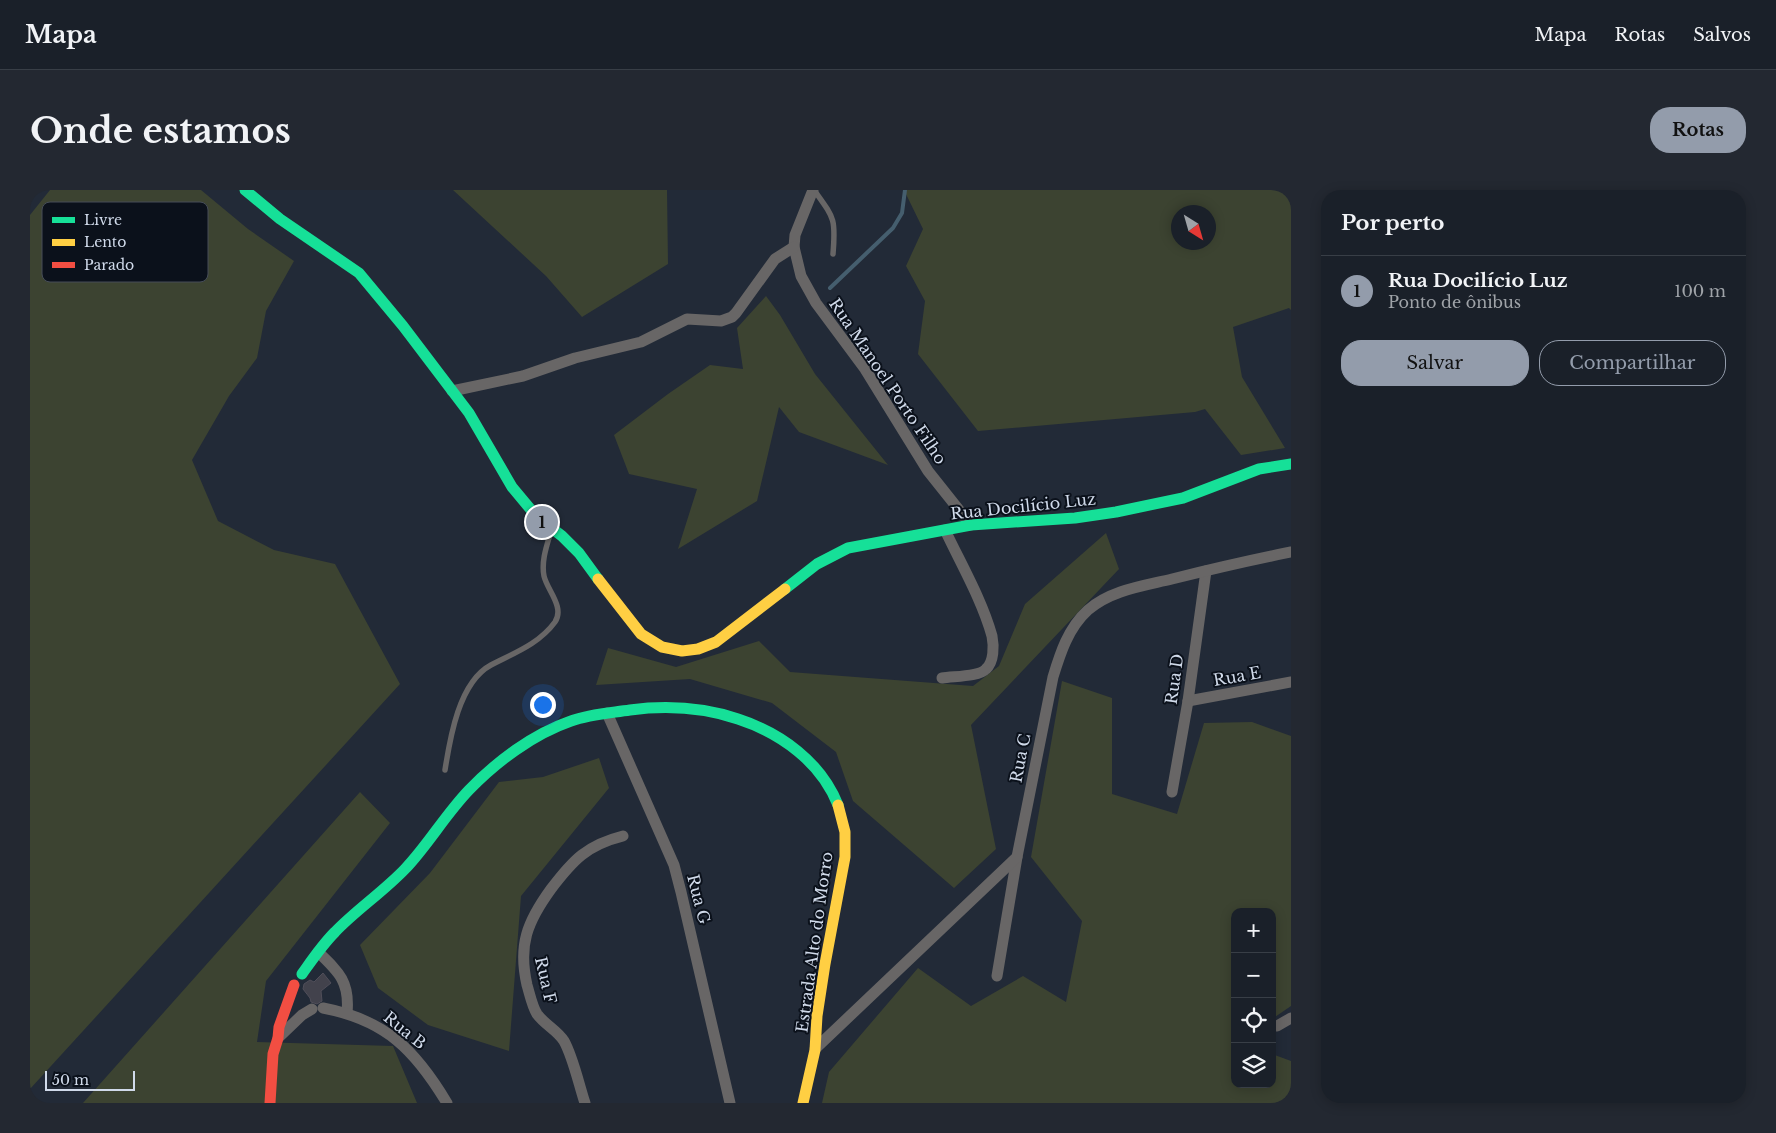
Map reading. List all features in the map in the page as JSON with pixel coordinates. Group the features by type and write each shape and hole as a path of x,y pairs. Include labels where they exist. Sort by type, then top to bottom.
{"main road":[{"name":"Rua Docilício Luz","path":"245,190 280,220 329,251 359,273 403,326 452,391 474,422 512,487 537,517 579,553 641,634 662,648 682,651 698,649 723,638 805,574 838,552 848,548 971,526 1075,518 1133,509 1183,498 1259,469 1291,464"},
{"name":"Estrada Alto do Morro","path":"302,974 336,931 409,865 469,790 486,774 520,748 554,727 575,719 662,706 691,708 736,718 778,736 801,752 814,765 826,783 843,820 845,838 844,871 833,917 818,1012 815,1049 804,1103"},
{"path":"270,1103 273,1054 278,1038 279,1026 294,985"}],"street":[{"path":"452,391 523,376 575,358 641,342 687,319 728,320 736,313 776,259 794,247 795,235 814,190"},
{"name":"Rua Manoel Porto Filho","path":"794,247 801,276 816,302 864,369 928,471 971,526"},
{"path":"942,678 980,674 987,669 993,652 992,638 979,603 944,530"},
{"name":"Rua C","path":"997,976 1017,857 1053,677 1060,654 1071,631 1086,612 1098,602 1114,593 1206,570 1291,552"},
{"name":"Rua D","path":"1172,792 1188,701 1206,570"},
{"name":"Rua E","path":"1188,701 1291,682"},
{"name":"Rua G","path":"607,713 674,865 730,1103"},
{"name":"Rua F","path":"585,1103 565,1042 536,1013 532,1004 523,962 524,941 536,910 574,861 602,841 623,836"},
{"path":"815,1049 1017,857"},
{"path":"318,952 336,971 345,984 348,998 347,1013"},
{"name":"Rua B","path":"278,1038 302,1016 318,1009 347,1013 386,1031 409,1050 431,1077 447,1103"},
{"path":"1277,1026 1291,1018"}],"lane":[{"path":"814,190 833,218 833,254"},
{"path":"445,770 457,712 468,690 489,666 524,649 540,638 556,621 558,612 555,600 544,577 544,565 552,528"}],"green space":[{"path":"50,190 201,190 248,229 294,261 266,311 257,358 229,396 192,460 218,521 274,550 335,564 400,684 30,1089 30,215"},
{"path":"453,190 667,190 668,264 582,317 546,276"},
{"path":"904,190 1291,190 1291,310 1289,308 1233,327 1242,377 1285,448 1241,455 1205,409 1195,412 978,431 918,354 925,301 906,266 923,229"},
{"path":"766,296 780,315 815,374 888,465 799,432 779,407 757,501 678,549 697,489 629,474 614,435 710,365 743,369 737,328"},
{"path":"1106,533 1119,569 971,725 996,849 954,888 853,801 836,752 772,703 690,679 596,685 608,648 676,667 759,641 790,672 973,686 999,666 1025,604"},
{"path":"1062,681 1112,698 1112,794 1177,814 1204,723 1252,722 1291,736 1291,1006 1276,1016 1276,908 1231,908 1231,1088 1276,1088 1276,1055 1291,1061 1291,1103 822,1103 829,1072 918,968 971,1006 1023,976 1066,1002 1082,921 1031,857"},
{"path":"599,758 609,788 521,896 509,1051 428,1025 378,988 360,945 430,873 499,782 543,777"},
{"path":"360,792 390,823 266,981 257,1042 393,1046 417,1103 83,1103"}],"building":[{"path":"323,973 331,983 321,991 322,1001 317,1004 311,1002 303,989 304,984 310,980 314,982"}],"waterway":[{"path":"830,288 893,228 902,213 905,190"}],"traffic: fast":[{"path":"245,190 280,219 359,273 403,326 469,413 512,487 537,517 562,536 579,553 598,579"},
{"path":"785,589 817,564 848,548 971,525 1075,518 1116,512 1183,498 1259,469 1291,464"},
{"path":"302,974 321,947 335,932 405,869 460,800 480,780 503,759 529,741 543,733 578,719 630,710 671,707 711,712 738,719 769,732 798,751 821,775 838,805"}],"traffic: slow":[{"path":"598,579 641,634 662,647 682,651 698,649 716,642 785,589"},
{"path":"803,1103 815,1050 817,1016 825,964 845,857 845,832 838,805"}],"traffic: jam":[{"path":"270,1103 273,1054 279,1027 294,985"}],"place":[{"name":"Rua Docilício Luz","path":"542,522"}]}
